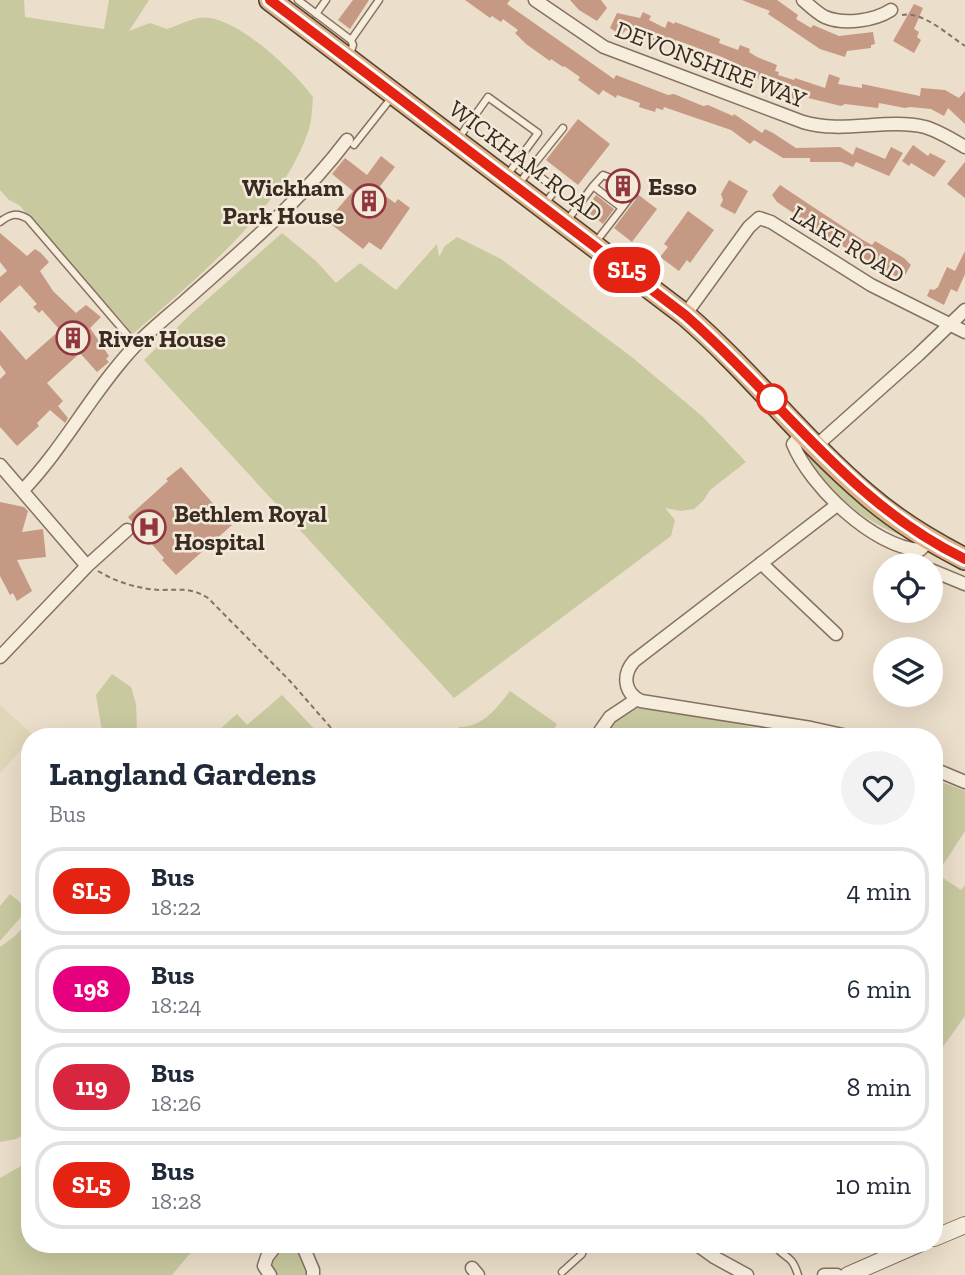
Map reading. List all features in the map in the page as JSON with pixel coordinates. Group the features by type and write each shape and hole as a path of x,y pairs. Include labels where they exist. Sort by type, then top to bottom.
{"highway":[{"name":"WICKHAM ROAD","path":"270,0 349,50 393,95 685,315 730,356 868,496 925,545 965,559"}],"street":[{"name":"DEVONSHIRE WAY","path":"535,0 604,47 803,122 828,126 921,127 938,132 965,147"},
{"path":"803,0 821,15 838,21 876,18 891,10"},
{"path":"23,490 45,467 106,379 136,345 282,214 351,143"},
{"name":"LAKE ROAD","path":"685,315 749,226 759,218 771,222 864,281 951,324"},
{"path":"809,439 965,310"},
{"path":"951,324 965,332"},
{"name":"WICKHAM ROAD","path":"809,439 793,444 799,459 837,505 896,543 925,545"},
{"path":"0,465 87,566"},
{"path":"815,728 637,699 626,682 631,664 837,505"},
{"path":"0,657 87,566 127,530"},
{"path":"925,545 925,553"},
{"path":"761,563 836,634"},
{"path":"943,575 965,584"},
{"path":"602,728 610,717 637,699"},
{"path":"943,773 965,782"},
{"path":"943,1234 965,1225"},
{"path":"270,1253 264,1266 270,1275"},
{"path":"306,1253 313,1275"},
{"path":"708,1253 747,1275"},
{"path":"824,1275 847,1274 896,1253"}],"lane":[{"path":"298,0 316,14 349,50 379,0"},
{"path":"316,14 326,0"},
{"path":"351,143 393,95"},
{"path":"456,142 488,97 525,123 538,133 511,183"},
{"path":"511,183 530,169 563,128"},
{"path":"530,169 556,190 543,207"},
{"path":"565,223 603,175 613,178"},
{"path":"593,186 622,208"},
{"path":"594,245 631,196 629,190"},
{"path":"0,222 14,214 28,219 136,345"},
{"path":"562,1272 582,1253"},
{"path":"781,1253 793,1260 798,1275"}],"path":[{"path":"891,10 892,17 909,14 925,20 965,46"},
{"path":"87,566 111,579 141,587 160,590 183,588 197,591 208,598 290,681 331,728"}],"shaded area":[{"path":"0,705 25,728 21,728 21,750 0,773"}],"green space":[{"path":"0,0 24,0 25,17 104,29 109,0 149,0 129,31 150,23 167,29 198,18 212,18 228,24 261,45 292,73 313,97 309,129 297,159 258,215 209,266 133,334 19,205 9,200 0,190"},
{"path":"282,233 316,261 336,283 360,263 396,290 437,244 439,257 445,246 457,237 501,259 633,358 703,417 746,462 710,490 694,509 681,511 665,508 675,520 671,536 454,698 144,360"},
{"path":"804,448 854,499 900,535 871,521 846,502 824,479"},
{"path":"112,674 131,687 136,704 137,728 102,728 96,695"},
{"path":"510,691 557,724 555,728 459,728 475,724 494,710"},
{"path":"282,695 313,728 221,728 237,714 247,725"},
{"path":"638,707 756,728 608,728 613,721"},
{"path":"943,782 965,791 965,831 943,865"},
{"path":"943,878 961,890 965,885 965,1016 943,1047"},
{"path":"10,894 21,903 21,917 0,941 0,906"},
{"path":"21,930 21,1136 0,1142 0,947"},
{"path":"21,1166 21,1253 190,1253 172,1275 0,1275 0,1178"},
{"path":"277,1253 303,1253 309,1269 307,1275 277,1275 269,1265"}],"building":[{"path":"353,0 369,0 350,29 338,20"},
{"path":"465,0 510,0 507,4 614,79 616,75 668,95 674,94 733,116 734,114 762,133 765,129 796,148 840,147 853,155 856,147 885,159 891,147 903,153 889,176 856,162 853,167 841,162 810,162 810,158 783,158 754,140 750,144 731,130 664,107 663,110 656,108 655,112 639,107 640,103 617,95 616,98 603,90 599,95 578,80 580,77 526,44 515,33 518,30 503,19 501,22 492,16 490,18"},
{"path":"570,0 601,0 607,8 597,21 579,10"},
{"path":"742,0 777,0 798,15 796,19 811,28 813,25 839,36 873,32 875,44 871,45 871,48 847,51 845,57 820,49 768,14 770,11"},
{"path":"914,4 923,8 914,29 919,32 917,37 921,40 914,53 893,41"},
{"path":"643,12 651,16 649,20 665,28 668,21 674,24 675,22 720,39 719,43 738,50 740,45 750,49 749,52 757,57 777,65 775,71 779,72 778,75 825,88 829,74 840,78 838,84 862,88 862,84 920,96 921,88 945,90 959,98 965,91 965,124 948,108 944,116 931,109 879,103 878,108 845,104 841,106 800,96 799,99 794,99 767,87 769,83 752,76 753,74 744,71 746,68 722,57 676,40 674,44 667,40 665,44 658,41 657,44 626,30 621,35 610,28 617,13 640,18"},
{"path":"578,119 610,144 578,185 546,160"},
{"path":"913,145 928,156 930,153 946,161 934,177 911,163 909,166 902,161"},
{"name":"Wickham Park House","path":"381,156 395,167 377,190 395,203 398,199 410,208 381,250 369,242 363,249 327,221 353,191 332,174 345,158 367,175"},
{"path":"965,162 965,198 947,184"},
{"path":"617,173 633,185 624,187 625,195 621,200 606,189 609,184 618,182"},
{"path":"729,180 748,191 735,214 720,206 723,200 721,194"},
{"path":"780,185 863,240 872,245 875,241 904,258 911,265 902,280 839,244 777,202 772,195"},
{"path":"636,193 657,209 632,242 614,228 636,199"},
{"path":"596,195 614,209 603,224 585,210"},
{"path":"688,211 714,230 690,263 687,260 679,271 660,257 668,247 664,244"},
{"name":"River House","path":"0,233 27,256 35,249 41,253 49,262 40,271 53,291 76,313 86,305 101,317 90,328 109,356 106,359 109,362 97,372 80,353 47,383 63,401 58,406 68,418 65,423 50,410 37,423 39,426 17,446 0,427 0,379 6,373 0,365 0,330 26,360 60,330 42,310 39,313 33,307 37,304 20,285 0,303 0,277 7,271 0,262"},
{"path":"965,251 965,274 957,292 951,289 944,305 927,296 930,289 938,287 947,267 955,271"},
{"path":"181,467 232,525 176,575 128,517"},
{"path":"0,502 24,507 28,511 22,532 43,529 46,557 17,560 32,591 17,601 13,593 10,595 0,576"}],"bus line":[{"name":"SL5","path":"270,0 685,315 736,361 832,462 876,503 907,526 965,559"}],"place":[{"name":"Esso","path":"623,186"},
{"name":"Wickham Park House","path":"369,201"},
{"name":"River House","path":"73,338"},
{"name":"Bethlem Royal Hospital","path":"149,527"}]}
